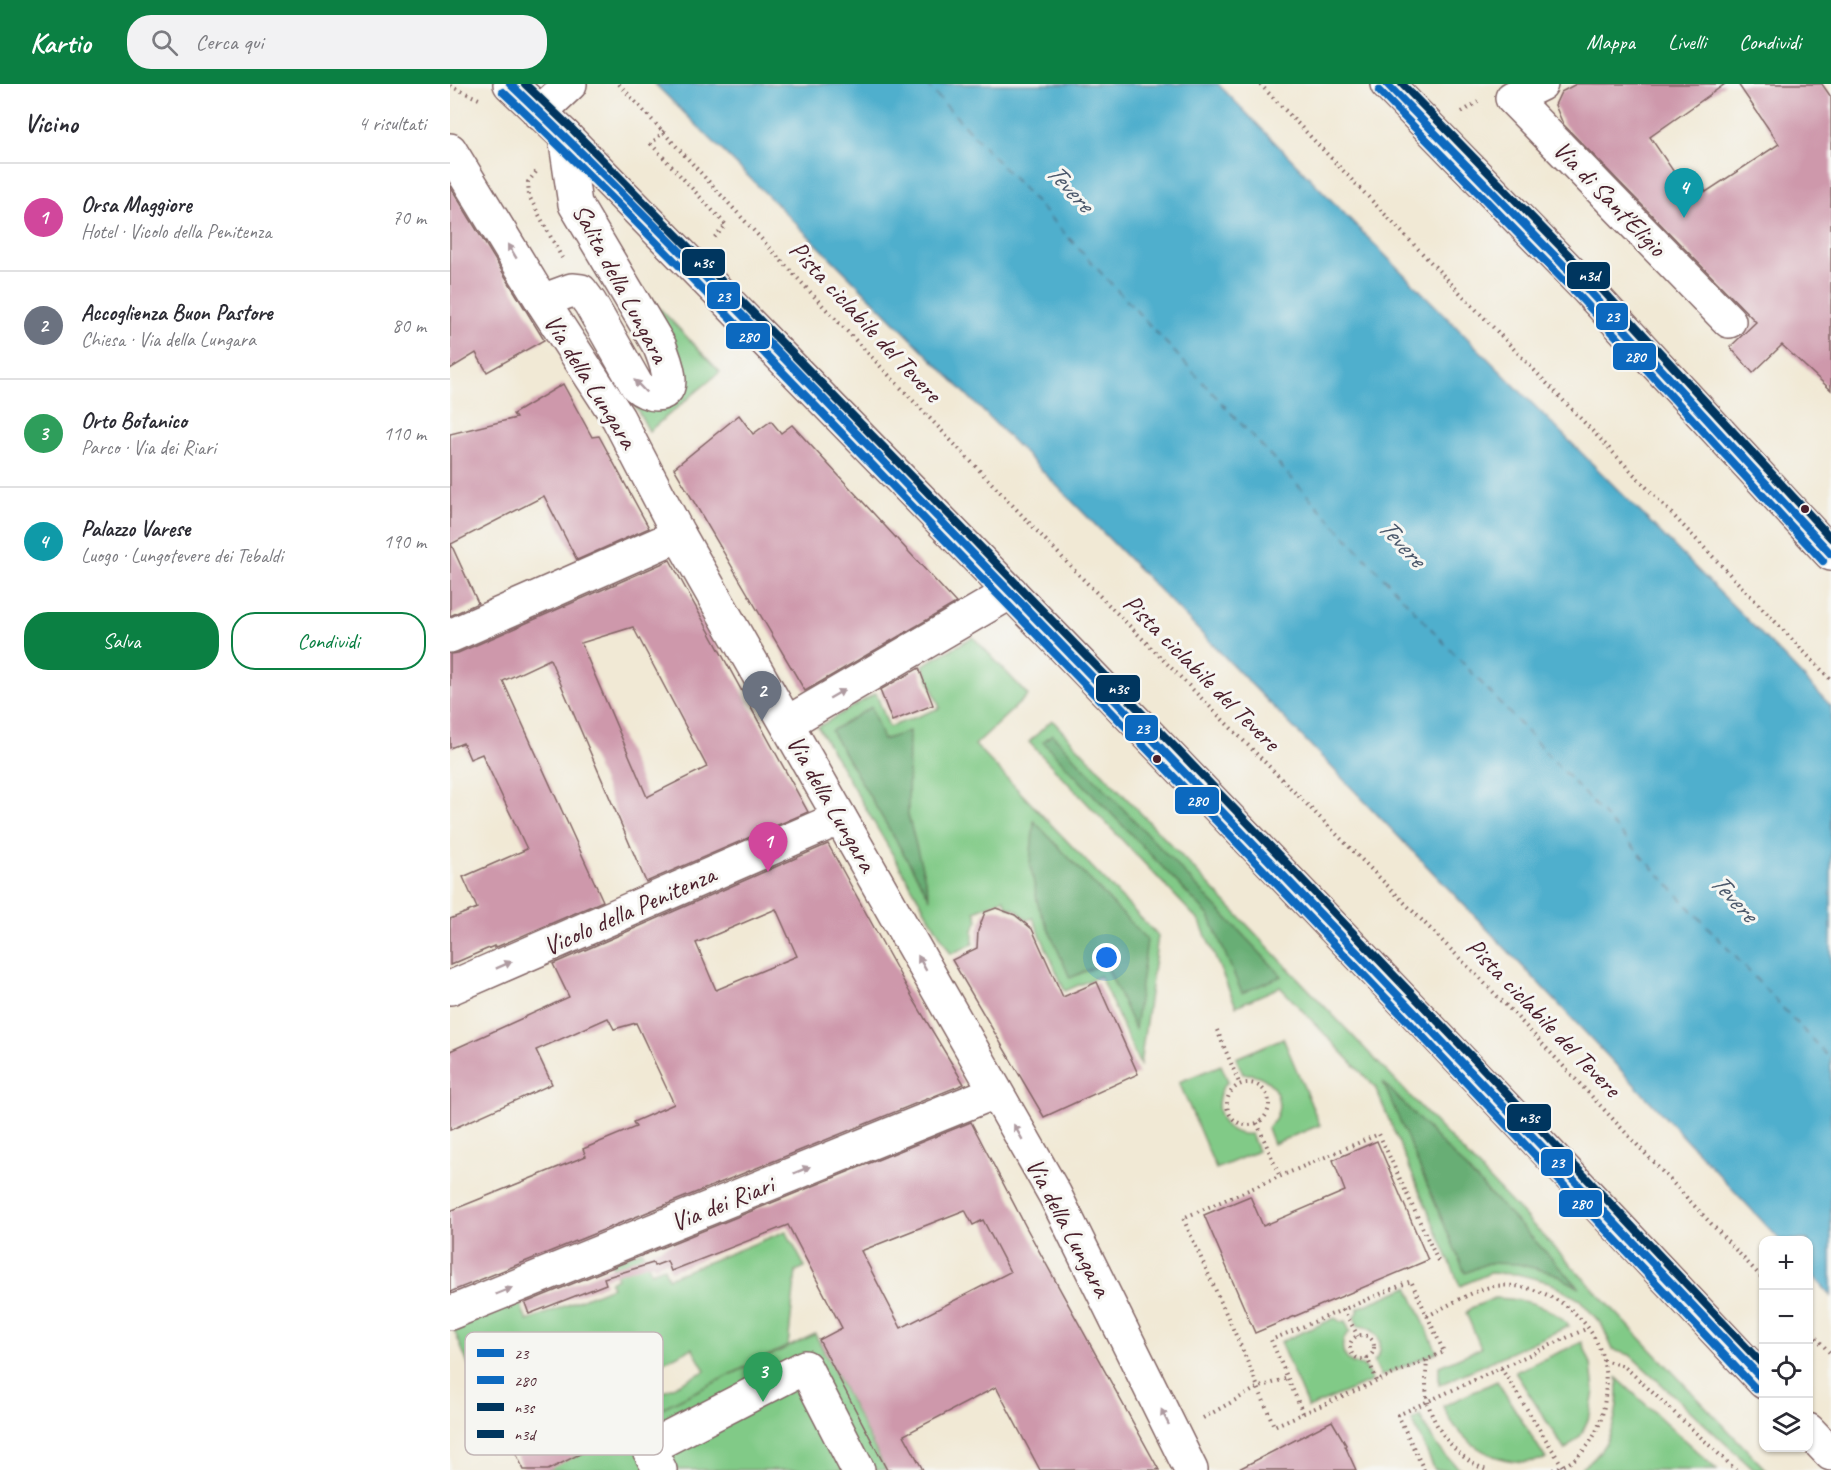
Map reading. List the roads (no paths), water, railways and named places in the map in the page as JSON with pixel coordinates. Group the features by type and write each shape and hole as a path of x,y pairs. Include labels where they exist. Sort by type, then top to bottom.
{"street":[{"path":"510,84 565,136 1011,592 1529,1131 1759,1377"},
{"path":"539,113 570,84"},
{"path":"1387,84 1588,290 1831,554"},
{"name":"Via di Sant'Eligio","path":"1541,84 1512,98 1729,321"},
{"name":"Salita della Lungara","path":"542,301 572,290 581,291 637,386 645,393 654,395 666,390 669,383 668,373 660,347 575,204 565,136"},
{"name":"Via della Lungara","path":"450,150 565,337 592,405 623,461 679,535 1055,1195 1191,1470"},
{"path":"450,636 679,535"},
{"path":"787,723 1011,592"},
{"name":"Vicolo della Penitenza","path":"450,988 840,818"},
{"name":"Via dei Riari","path":"450,1313 995,1092"},
{"path":"663,1440 805,1367 858,1470"},
{"path":"1813,1434 1831,1454"},
{"path":"652,1455 660,1470"}],"water":[{"name":"Tevere","path":"655,84 1218,84 1785,658 1831,706 1831,1296 1813,1276 1813,1236 1776,1236 1480,921 1278,711 814,241"}],"place":[{"name":"Palazzo Varese","path":"1684,218"},
{"name":"Accoglienza Buon Pastore","path":"762,721"},
{"name":"Orsa Maggiore","path":"768,872"},
{"name":"Orto Botanico","path":"763,1402"}]}
